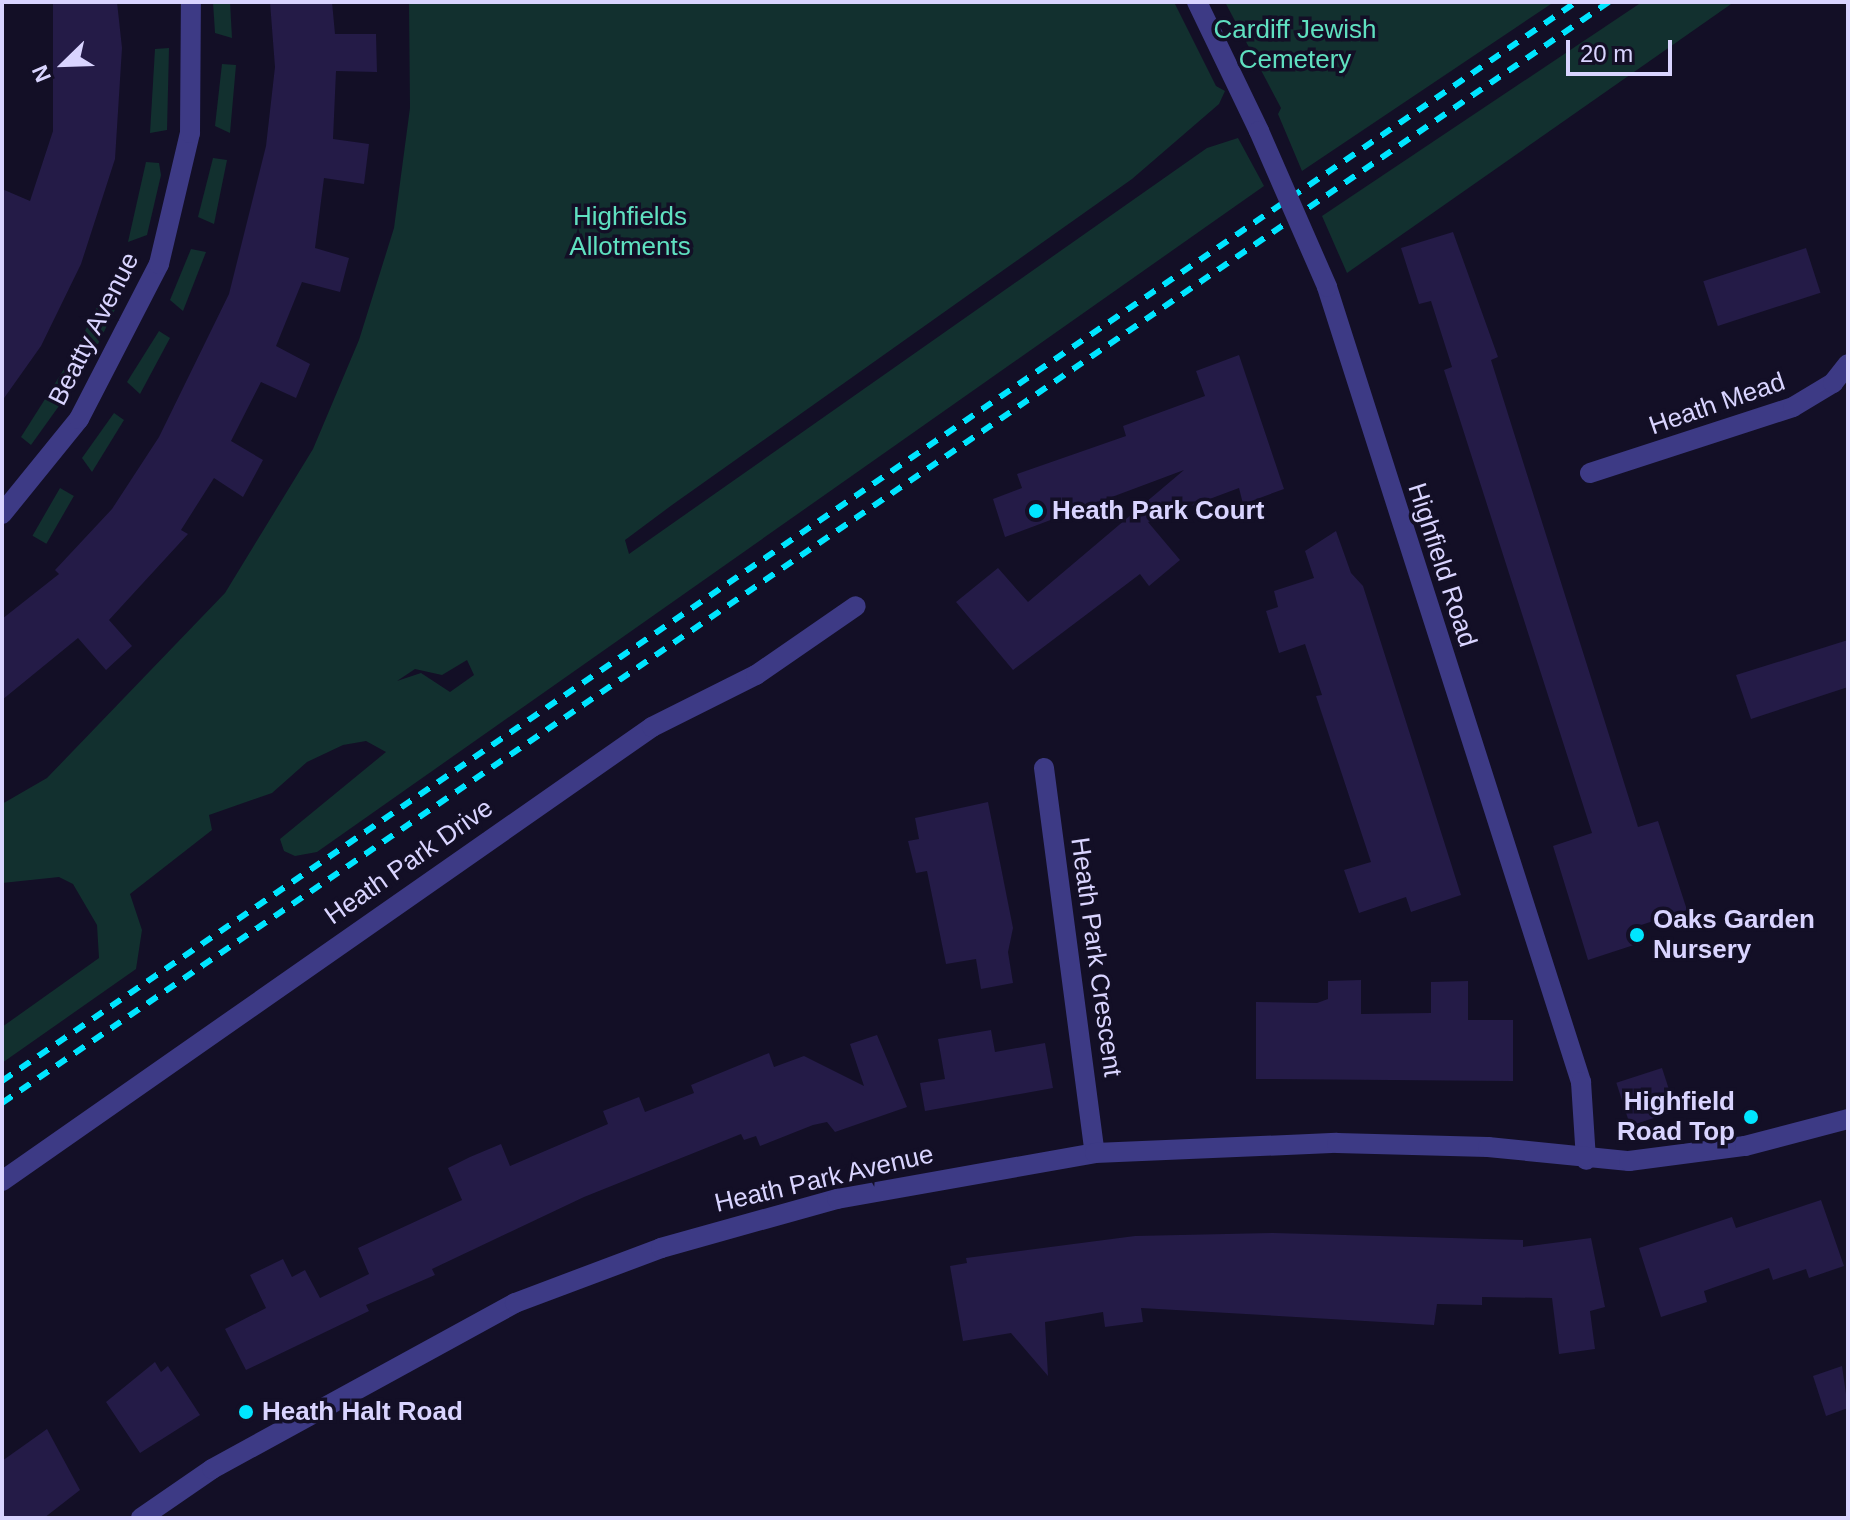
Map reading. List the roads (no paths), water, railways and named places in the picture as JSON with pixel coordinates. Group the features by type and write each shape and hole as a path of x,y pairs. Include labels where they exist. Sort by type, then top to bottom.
{"street":[{"name":"Beatty Avenue","path":"2,514 79,419 159,264 190,133 191,2"},
{"name":"Highfield Road","path":"1197,2 1259,131 1327,287 1581,1082 1586,1160"},
{"name":"Heath Mead","path":"1590,473 1793,407 1833,383 1848,364"},
{"name":"Heath Park Drive","path":"2,1181 652,727 756,675 856,606"},
{"name":"Heath Park Crescent","path":"1044,768 1095,1153"},
{"name":"Heath Park Avenue","path":"141,1518 189,1482 515,1303 578,1278 837,1199 1095,1153 1337,1143 1488,1147 1586,1160 1668,1159 1848,1119"}],"railway":[{"path":"2,1081 1576,2"},
{"path":"2,1103 1609,2"}],"place":[{"name":"Heath Park Court","path":"1036,511"},
{"name":"Oaks Garden Nursery","path":"1637,935"},
{"name":"Highfield Road Top","path":"1751,1117"},
{"name":"Heath Halt Road","path":"246,1412"}],"park label":[{"name":"Cardiff Jewish Cemetery","path":"1295,45"},
{"name":"Highfields Allotments","path":"630,232"}]}
